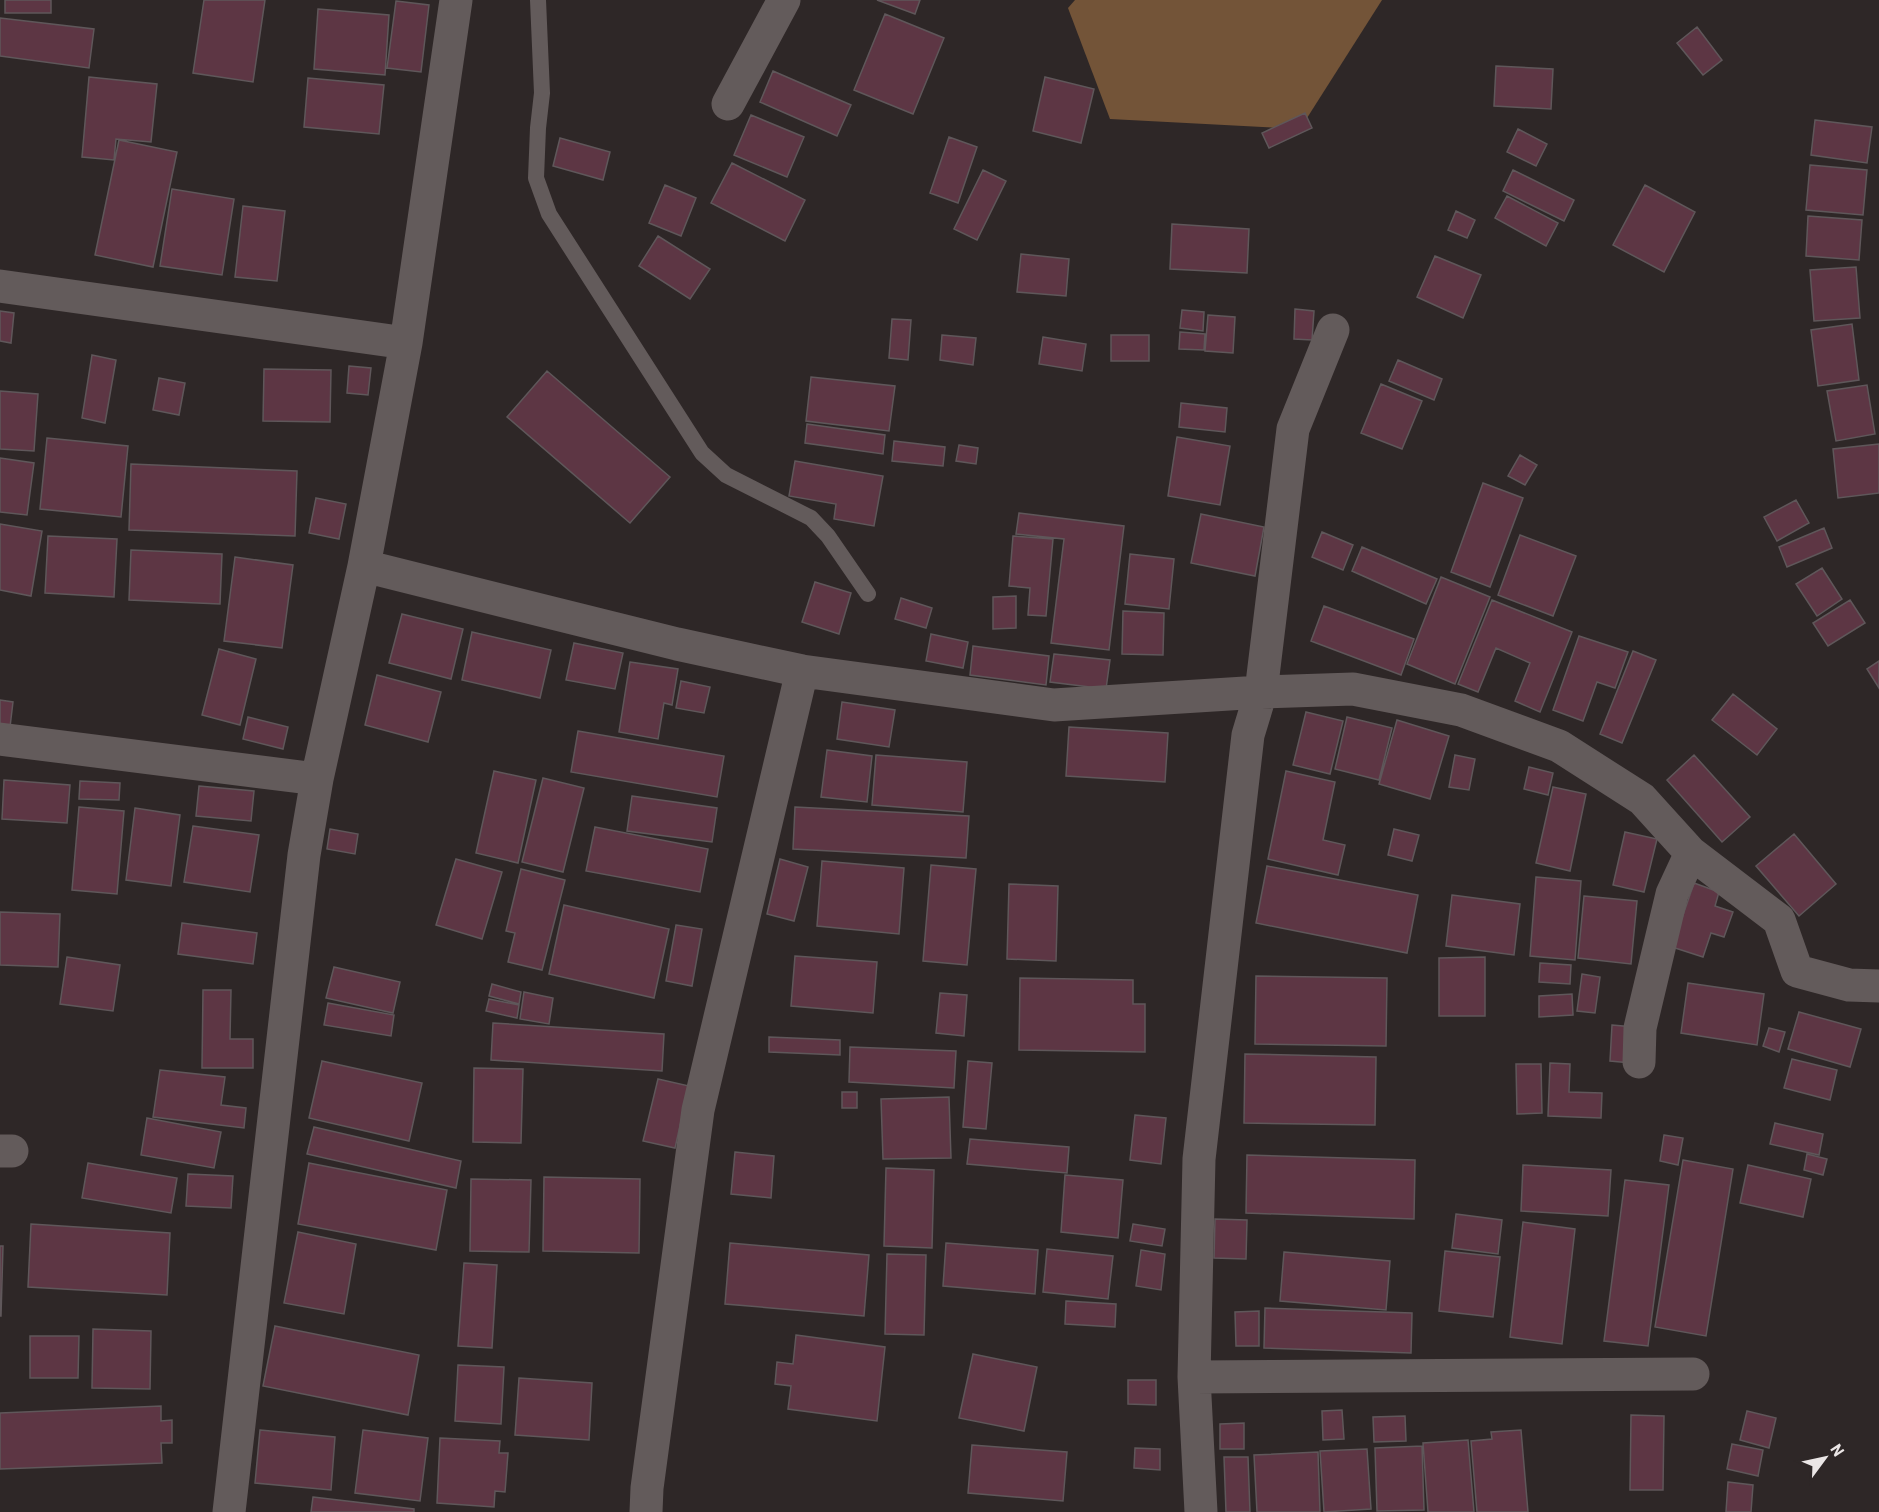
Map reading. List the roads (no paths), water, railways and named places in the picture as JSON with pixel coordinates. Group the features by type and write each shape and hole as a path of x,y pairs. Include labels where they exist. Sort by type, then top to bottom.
{"street":[{"path":"229,1512 304,855 317,779 364,566 406,343 456,0"},
{"path":"728,104 784,0"},
{"path":"0,285 406,343"},
{"path":"1201,1512 1194,1377 1200,1159 1248,735 1261,692 1293,429 1333,330"},
{"path":"364,566 677,644 802,672 1054,705 1261,692 1353,689 1461,710 1559,746 1642,799 1691,853 1779,920 1797,971 1849,985 1879,986"},
{"path":"646,1512 698,1110 802,672"},
{"path":"0,739 317,779"},
{"path":"1639,1062 1640,1028 1672,894 1691,853"},
{"path":"1194,1377 1693,1374"}],"lane":[{"path":"538,0 542,93 536,178 549,214 702,453 726,475 811,518 828,536 868,594"}]}
